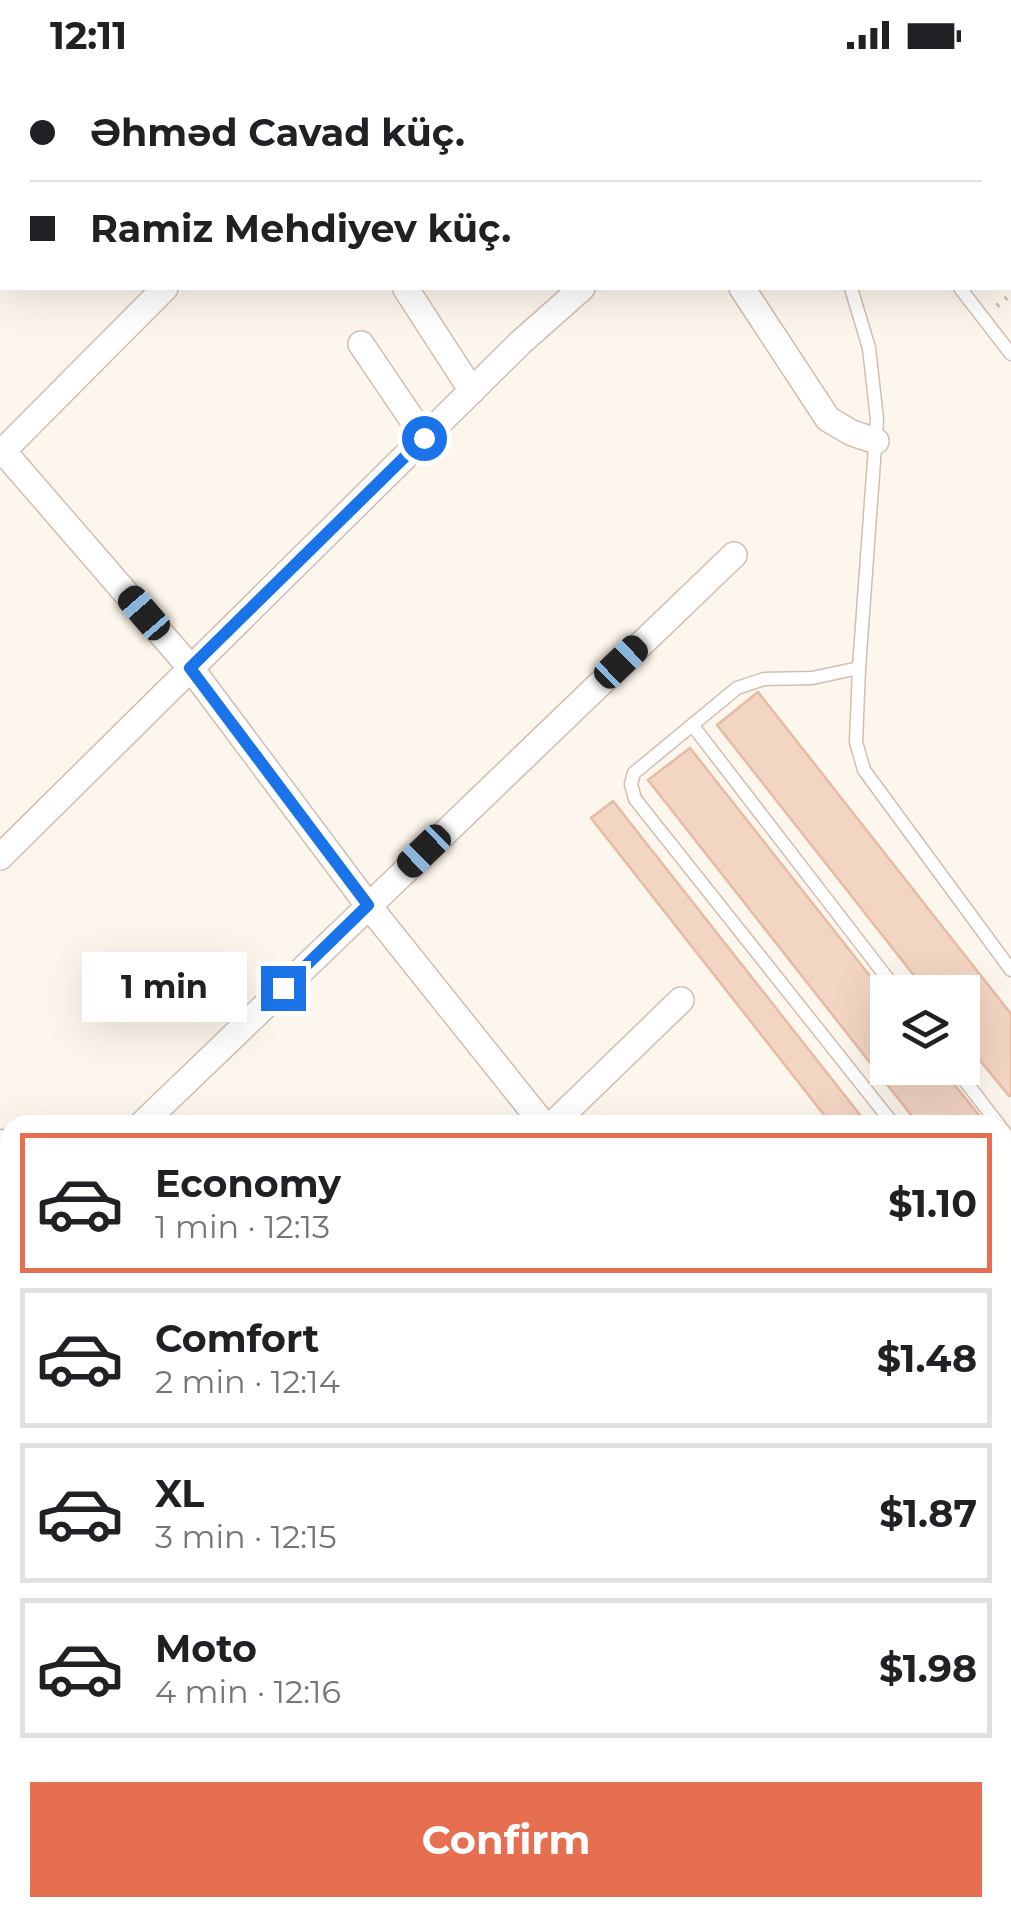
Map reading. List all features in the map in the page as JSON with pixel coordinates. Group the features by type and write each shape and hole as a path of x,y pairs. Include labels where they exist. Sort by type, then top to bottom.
{"street":[{"path":"163,290 2,452 190,668 368,905 536,1115"},
{"path":"407,290 472,391"},
{"path":"0,856 520,343 580,290"},
{"path":"743,290 828,418 852,433 876,441"},
{"path":"360,344 424,438"},
{"path":"151,1115 734,555"},
{"path":"562,1115 681,1000"}],"lane":[{"path":"852,290 869,348 877,419 856,742 864,770 1011,970"},
{"path":"962,290 1011,354"},
{"path":"860,668 812,678 764,679 738,688 634,772 631,784 635,799 886,1115"},
{"path":"694,726 885,975"},
{"path":"968,1085 991,1115"}],"building":[{"path":"758,692 1011,1014 1011,1095 980,1060 980,975 914,975 717,725"},
{"path":"690,748 870,976 870,1063 648,780"},
{"path":"613,801 860,1115 824,1115 591,818"},
{"path":"888,1085 955,1085 979,1115 911,1115"}],"route":[{"path":"283,988 368,905 190,668 424,438"}]}
